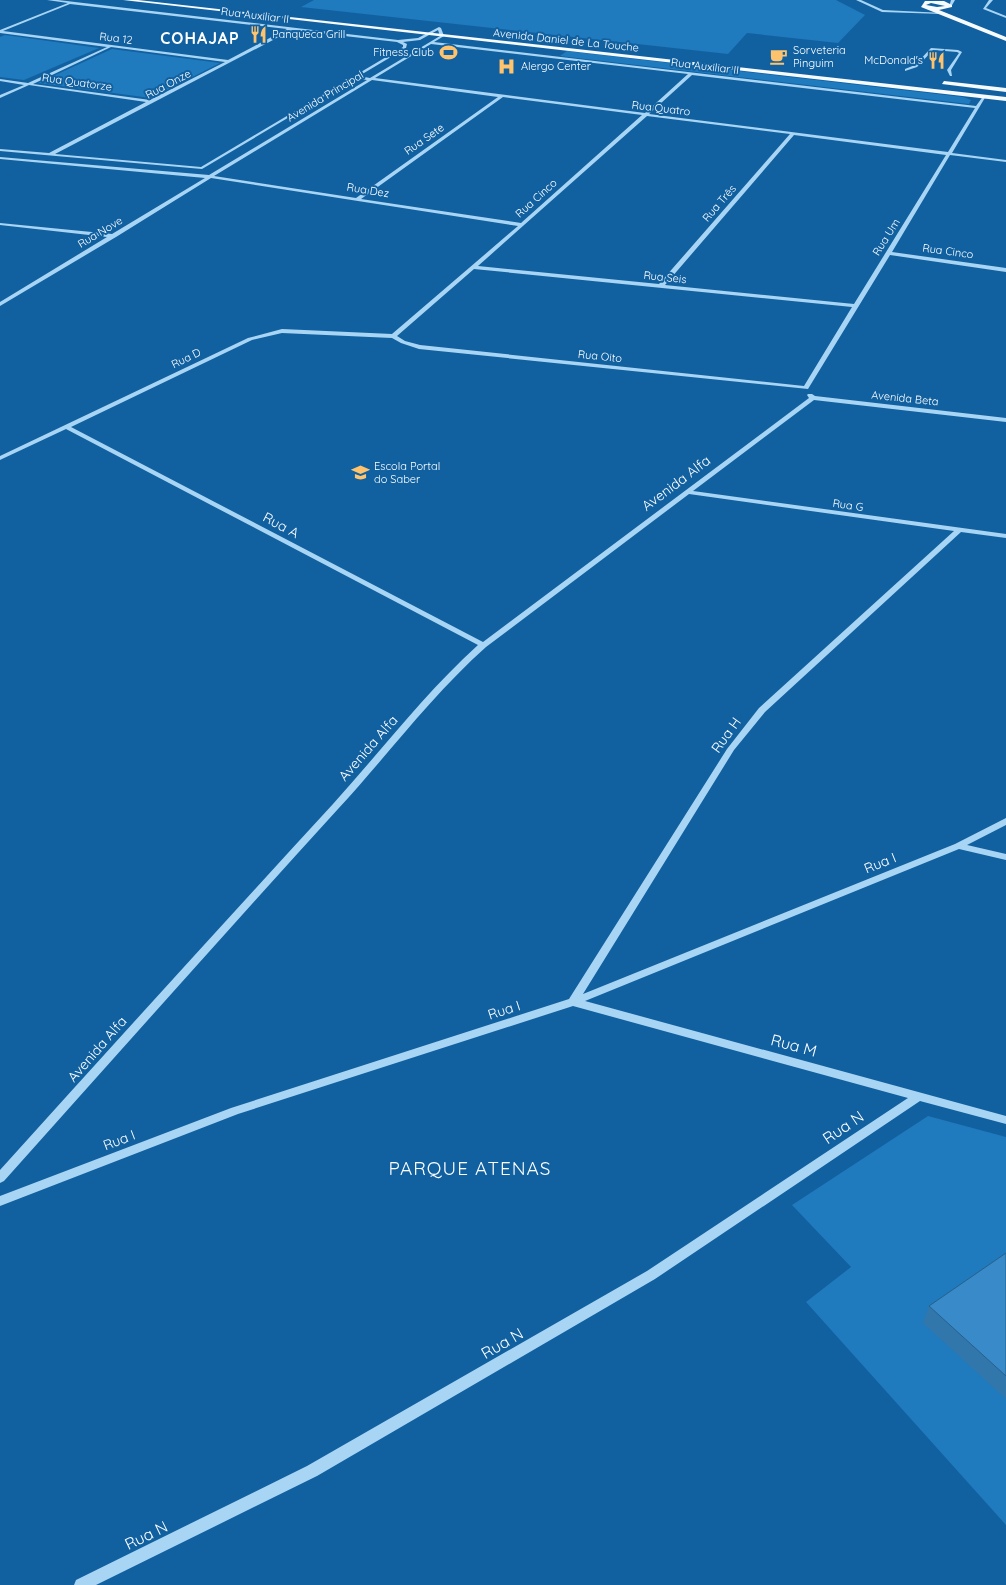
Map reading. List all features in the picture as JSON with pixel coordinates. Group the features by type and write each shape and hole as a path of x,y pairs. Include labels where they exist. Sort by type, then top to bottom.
{"main road":[{"name":"Avenida Daniel de La Touche","path":"125,0 1006,97"},
{"path":"185,0 261,8"},
{"path":"914,0 929,8 1006,39"},
{"path":"922,5 934,2 949,7 961,16 1006,34"},
{"path":"929,8 949,7"},
{"path":"192,8 200,18"},
{"path":"292,28 338,24"},
{"path":"429,27 448,29"},
{"path":"936,82 1005,88"},
{"path":"984,96 1005,88"},
{"path":"1005,88 1001,92 1006,97"}],"street":[{"name":"Rua Auxiliar II","path":"49,0 398,41 416,40 438,28"},
{"path":"858,0 882,11 942,13"},
{"path":"934,2 946,0"},
{"path":"949,7 952,0"},
{"path":"991,0 984,8 1006,17"},
{"path":"1,31 72,3"},
{"name":"Rua Onze","path":"51,154 292,28"},
{"path":"438,28 442,36"},
{"name":"Rua 12","path":"1,31 229,62"},
{"name":"Avenida Principal","path":"211,177 442,36"},
{"name":"Avenida Principal","path":"202,168 405,47 405,44 398,41"},
{"name":"Rua Auxiliar II","path":"430,43 978,107"},
{"path":"0,97 110,46"},
{"path":"906,70 916,66 932,48 958,51 962,53 949,70 951,75"},
{"name":"Rua Cinco","path":"393,336 522,225 691,74"},
{"name":"Rua Quatro","path":"355,78 949,154"},
{"name":"Rua Quatorze","path":"0,80 152,102"},
{"name":"Rua Sete","path":"358,199 502,96"},
{"name":"Rua Um","path":"806,388 984,96"},
{"name":"Rua Três","path":"661,286 793,134"},
{"path":"0,150 202,168 211,177"},
{"path":"949,154 1006,161"},
{"path":"0,158 211,177"},
{"name":"Rua Dez","path":"211,177 522,225"},
{"name":"Rua Nove","path":"2,302 211,177"},
{"path":"0,224 114,236"},
{"name":"Rua Cinco","path":"888,253 1006,270"},
{"name":"Rua Seis","path":"473,267 855,306"},
{"name":"Rua D","path":"0,458 261,335 282,331 393,336"},
{"name":"Rua Oito","path":"393,336 403,342 419,347 806,388"},
{"path":"806,388 813,398"},
{"name":"Avenida Beta","path":"813,398 1006,420"},
{"name":"Avenida Alfa","path":"0,1178 148,1012 361,779 460,665 483,645 813,398"},
{"name":"Rua A","path":"67,427 483,645"},
{"name":"Rua G","path":"687,492 958,531 1006,536"},
{"name":"Rua H","path":"573,1002 731,749 762,710 958,531"},
{"name":"Rua I","path":"0,1201 235,1111 573,1002 958,846 1006,821"},
{"path":"958,846 1006,857"},
{"name":"Rua M","path":"573,1002 1006,1120"},
{"name":"Rua N","path":"81,1585 312,1471 651,1275 920,1096"}],"shaded area":[{"path":"314,0 836,0 865,15 838,43 747,33 728,54 301,7"},
{"path":"5,35 99,48 24,80 0,77 0,37"},
{"path":"112,49 220,63 151,98 38,83"},
{"path":"567,51 963,97 971,100 969,104 560,56"},
{"path":"928,1116 1006,1137 1006,1525 806,1302 851,1267 792,1205"}],"building":[{"path":"1006,1253 1006,1376 929,1306"}],"place":[{"name":"Panqueca Grill","path":"258,34"},
{"name":"Fitness Club","path":"448,52"},
{"name":"Sorveteria Pinguim","path":"779,56"},
{"name":"McDonald's","path":"937,60"},
{"name":"Alergo Center","path":"507,66"},
{"name":"Escola Portal do Saber","path":"360,472"}],"district":[{"name":"COHAJAP","path":"200,38"},
{"name":"PARQUE ATENAS","path":"470,1168"}]}
